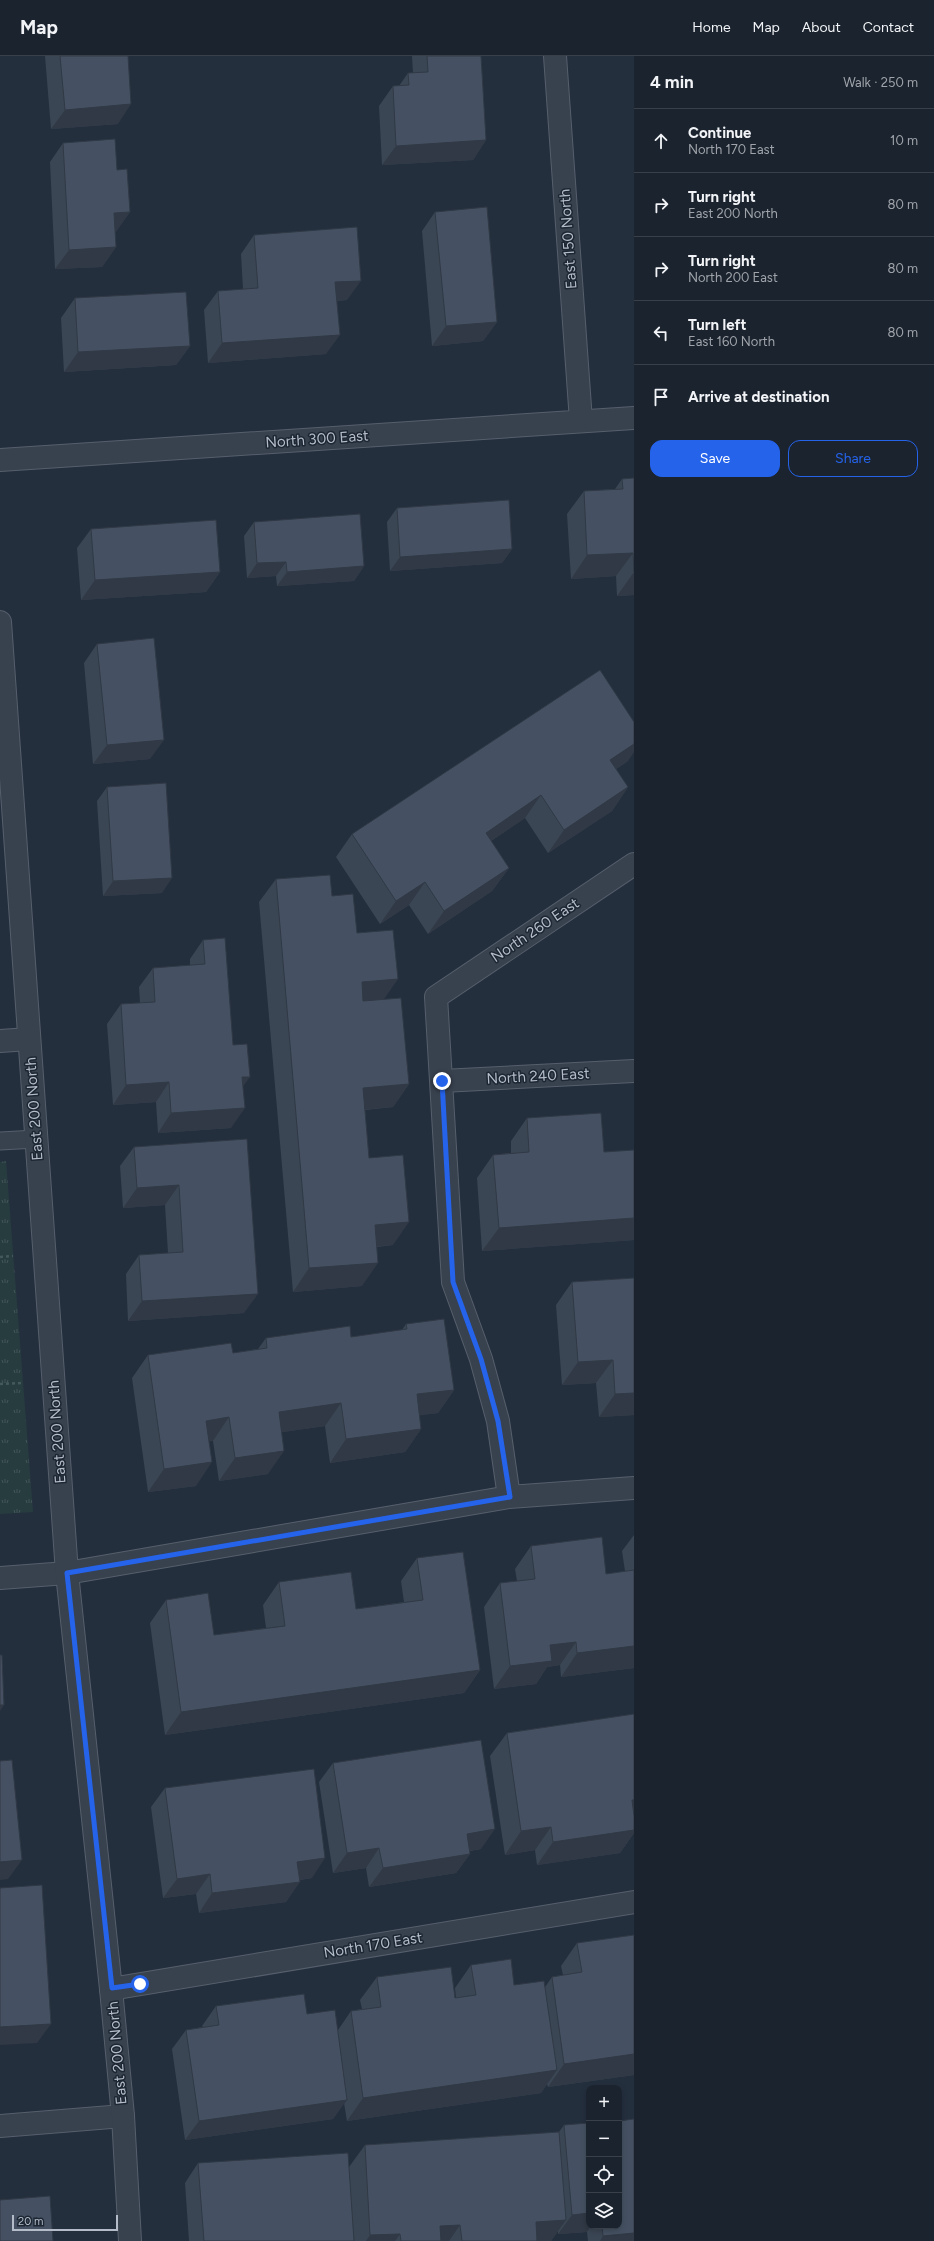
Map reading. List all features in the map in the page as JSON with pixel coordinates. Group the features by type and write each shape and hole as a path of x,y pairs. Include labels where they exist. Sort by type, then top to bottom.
{"street":[{"name":"East 150 North","path":"555,56 581,421"},
{"name":"North 300 East","path":"0,460 634,418"},
{"name":"East 200 North","path":"0,622 67,1573 112,1988 123,2116 130,2241"},
{"name":"North 260 East","path":"442,1081 436,997 634,864"},
{"path":"0,1041 29,1039"},
{"name":"North 240 East","path":"442,1081 634,1071"},
{"path":"442,1081 453,1282 481,1359 498,1421 510,1497"},
{"path":"0,1578 67,1573 510,1497 634,1488"},
{"name":"North 170 East","path":"112,1988 634,1902"},
{"path":"0,2126 123,2116"}],"lane":[{"path":"0,1141 36,1139"}],"path":[{"path":"0,1257 13,1256"},
{"path":"0,1384 23,1383"}],"green space":[{"path":"6,1161 33,1512 0,1514 0,1162"}],"building":[{"path":"60,56 128,56 131,104 65,110"},
{"path":"427,56 481,56 486,140 396,146 393,86 409,85 408,73 428,72"},
{"path":"115,139 117,170 127,169 130,212 114,213 116,247 69,250 63,143"},
{"path":"487,207 497,322 446,326 435,212"},
{"path":"357,227 361,281 335,282 340,335 222,343 218,291 258,288 254,235"},
{"path":"186,292 190,346 78,352 75,298"},
{"path":"634,478 634,572 633,553 587,555 584,491 623,489 622,479"},
{"path":"509,500 512,549 400,557 397,508"},
{"path":"360,514 364,566 287,572 286,562 257,563 254,522"},
{"path":"216,520 220,572 95,580 91,529"},
{"path":"154,638 164,740 107,745 97,644"},
{"path":"600,670 634,722 634,744 610,760 628,787 564,830 541,795 486,833 509,868 444,911 425,882 396,901 352,834"},
{"path":"166,783 172,878 113,881 107,787"},
{"path":"330,875 332,896 353,894 357,933 393,930 398,979 362,982 363,1001 401,998 409,1084 363,1088 369,1158 403,1155 409,1222 375,1225 378,1263 309,1268 276,879"},
{"path":"225,938 233,1045 247,1044 250,1077 242,1077 245,1108 171,1113 169,1082 126,1085 121,1004 155,1002 153,968 205,964 203,940"},
{"path":"601,1113 604,1152 634,1150 634,1218 499,1228 493,1155 529,1152 527,1118"},
{"path":"247,1139 258,1294 142,1301 139,1255 183,1252 179,1185 137,1188 134,1147"},
{"path":"634,1278 634,1393 615,1394 613,1360 578,1362 572,1282"},
{"path":"444,1319 454,1390 417,1394 421,1429 346,1439 341,1403 279,1412 284,1451 235,1458 229,1417 206,1421 212,1462 164,1469 148,1355 231,1343 233,1353 267,1348 266,1338 350,1326 351,1337 407,1329 406,1324"},
{"path":"602,1537 606,1574 634,1570 634,1646 577,1653 576,1642 550,1645 552,1661 510,1666 500,1583 535,1579 531,1546"},
{"path":"463,1552 480,1670 181,1712 166,1600 208,1593 214,1635 285,1626 279,1582 351,1572 356,1609 423,1600 417,1558"},
{"path":"0,1655 2,1655 4,1705 0,1705"},
{"path":"634,1714 634,1800 632,1800 634,1830 553,1842 551,1827 521,1831 507,1733"},
{"path":"481,1740 495,1829 467,1834 470,1854 383,1868 379,1848 347,1853 333,1763"},
{"path":"12,1760 22,1860 0,1862 0,1761"},
{"path":"314,1769 325,1858 297,1862 300,1882 212,1893 210,1874 177,1879 165,1788"},
{"path":"42,1885 51,2024 0,2027 0,1888"},
{"path":"634,1935 634,2054 564,2064 552,1977 582,1972 577,1943"},
{"path":"511,1959 514,1985 544,1981 557,2070 363,2098 351,2011 381,2007 377,1977 451,1967 455,1998 476,1995 471,1965"},
{"path":"304,1994 307,2014 335,2010 347,2100 199,2121 186,2030 219,2025 216,2006"},
{"path":"634,2119 634,2233 603,2236 602,2229 622,2229 622,2121"},
{"path":"586,2123 586,2213 572,2215 564,2125"},
{"path":"559,2132 566,2220 536,2222 537,2241 462,2241 460,2225 440,2226 441,2241 401,2241 400,2234 370,2235 365,2145"},
{"path":"348,2153 354,2241 204,2241 198,2163"},
{"path":"50,2196 53,2241 0,2241 0,2200"}],"route":[{"path":"140,1984 112,1988 67,1573 510,1497 498,1421 481,1359 453,1282 442,1081"}]}
